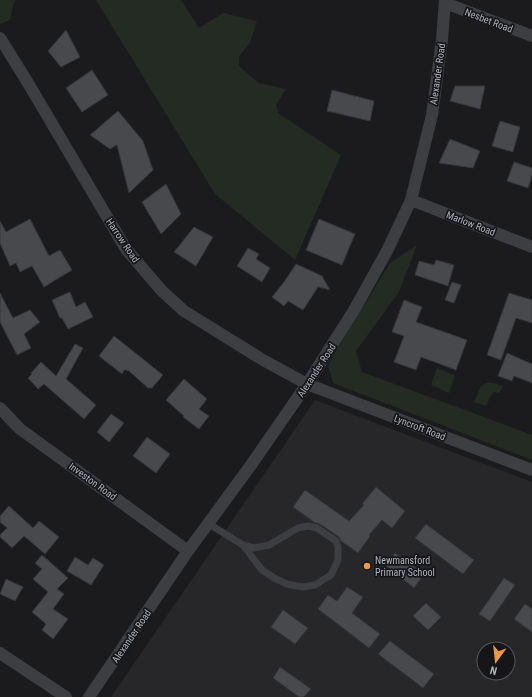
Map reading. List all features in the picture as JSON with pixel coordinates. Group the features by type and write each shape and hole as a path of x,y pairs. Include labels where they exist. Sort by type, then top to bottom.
{"street":[{"name":"Nesbet Road","path":"445,2 532,36"},
{"name":"Alexander Road","path":"89,697 188,551 252,465 307,384 353,312 387,251 411,200 432,115 442,40 445,2"},
{"name":"Harrow Road","path":"0,38 126,249 154,282 184,311 263,360 307,384"},
{"name":"Marlow Road","path":"411,200 532,247"},
{"name":"Lyncroft Road","path":"307,384 532,470"},
{"name":"Investon Road","path":"0,408 20,429 188,551"},
{"path":"0,653 66,697"}],"lane":[{"path":"209,524 243,546 262,570 274,578 288,584 303,587 315,585 331,575 338,560 338,547 336,541 317,528 308,526 298,528 270,545 254,548 243,546"}],"shaded area":[{"path":"0,0 16,0 14,2 10,20 1,24 0,23"},
{"path":"96,0 181,0 199,28 223,13 257,21 250,43 239,56 239,66 259,83 286,89 276,105 278,113 341,155 295,260 215,194"},
{"path":"417,245 399,292 356,351 362,372 532,435 532,460 333,383 328,366 333,356 390,263"},
{"path":"437,368 455,375 449,393 431,385"},
{"path":"486,383 493,383 503,386 500,393 493,392 486,406 474,402 481,386"},
{"name":"Newmansford Primary School","path":"315,400 532,482 532,697 111,697"}],"building":[{"path":"66,30 80,57 61,67 48,51"},
{"path":"92,70 108,95 82,112 66,88"},
{"path":"455,86 485,86 480,109 450,101"},
{"path":"332,90 374,101 370,121 327,111"},
{"path":"118,111 143,141 153,170 129,193 117,145 110,149 90,135"},
{"path":"500,121 520,127 513,152 492,146"},
{"path":"450,139 480,151 473,168 439,163"},
{"path":"514,162 532,168 532,175 528,188 507,181"},
{"path":"166,184 181,214 161,234 142,202"},
{"path":"30,219 49,256 60,250 72,270 44,287 32,266 20,272 16,263 10,266 0,243 0,221 6,232"},
{"path":"319,219 355,234 342,265 306,250"},
{"path":"194,227 213,237 196,266 174,252"},
{"path":"248,248 259,254 256,259 270,268 262,282 237,266"},
{"path":"436,260 454,265 448,286 415,275 419,261 434,265"},
{"path":"296,264 322,276 330,290 318,287 303,310 288,301 284,306 272,297"},
{"path":"452,282 461,285 454,303 445,300"},
{"path":"70,292 76,307 85,302 93,317 68,329 62,318 60,318 52,300"},
{"path":"0,293 13,318 30,310 40,322 24,334 31,348 17,355 0,322"},
{"path":"509,293 532,300 532,323 516,318 501,360 487,355"},
{"path":"404,300 422,307 416,322 467,340 456,370 421,357 416,370 394,362 404,336 392,332"},
{"path":"114,336 163,375 152,388 148,388 128,370 127,371 125,369 122,374 99,356"},
{"path":"75,344 83,348 66,379 96,405 84,419 44,384 38,389 28,378 41,362 56,376"},
{"path":"507,353 532,364 532,383 514,376 512,381 498,376"},
{"path":"184,379 207,399 199,409 209,416 199,429 183,417 184,416 166,400"},
{"path":"111,414 124,423 109,442 97,432"},
{"path":"147,437 170,454 156,473 133,456"},
{"path":"376,487 405,511 392,528 382,520 369,535 370,536 358,553 341,541 339,537 293,507 305,490 349,521 364,505 362,504"},
{"path":"9,506 33,528 39,521 59,537 45,554 24,536 12,548 0,537 0,535 7,528 0,522 0,516"},
{"path":"426,524 474,560 463,574 415,538"},
{"path":"395,553 424,574 414,588 386,566"},
{"path":"42,555 68,578 57,589 64,594 53,609 68,619 53,639 42,630 46,624 32,612 48,592 33,579 42,569 35,563"},
{"path":"75,557 88,565 93,558 104,565 91,585 67,571"},
{"path":"504,578 515,585 490,621 479,614"},
{"path":"6,579 23,587 15,601 0,594"},
{"path":"347,587 363,597 352,613 380,634 369,648 318,609 328,595 337,601"},
{"path":"426,603 441,617 428,630 413,616"},
{"path":"525,604 532,609 532,632 514,619"},
{"path":"283,610 308,628 295,644 271,627"},
{"path":"390,641 434,674 423,688 378,654"},
{"path":"280,667 311,689 304,697 299,697 273,678"}],"place":[{"name":"Newmansford Primary School","path":"367,566"}]}
